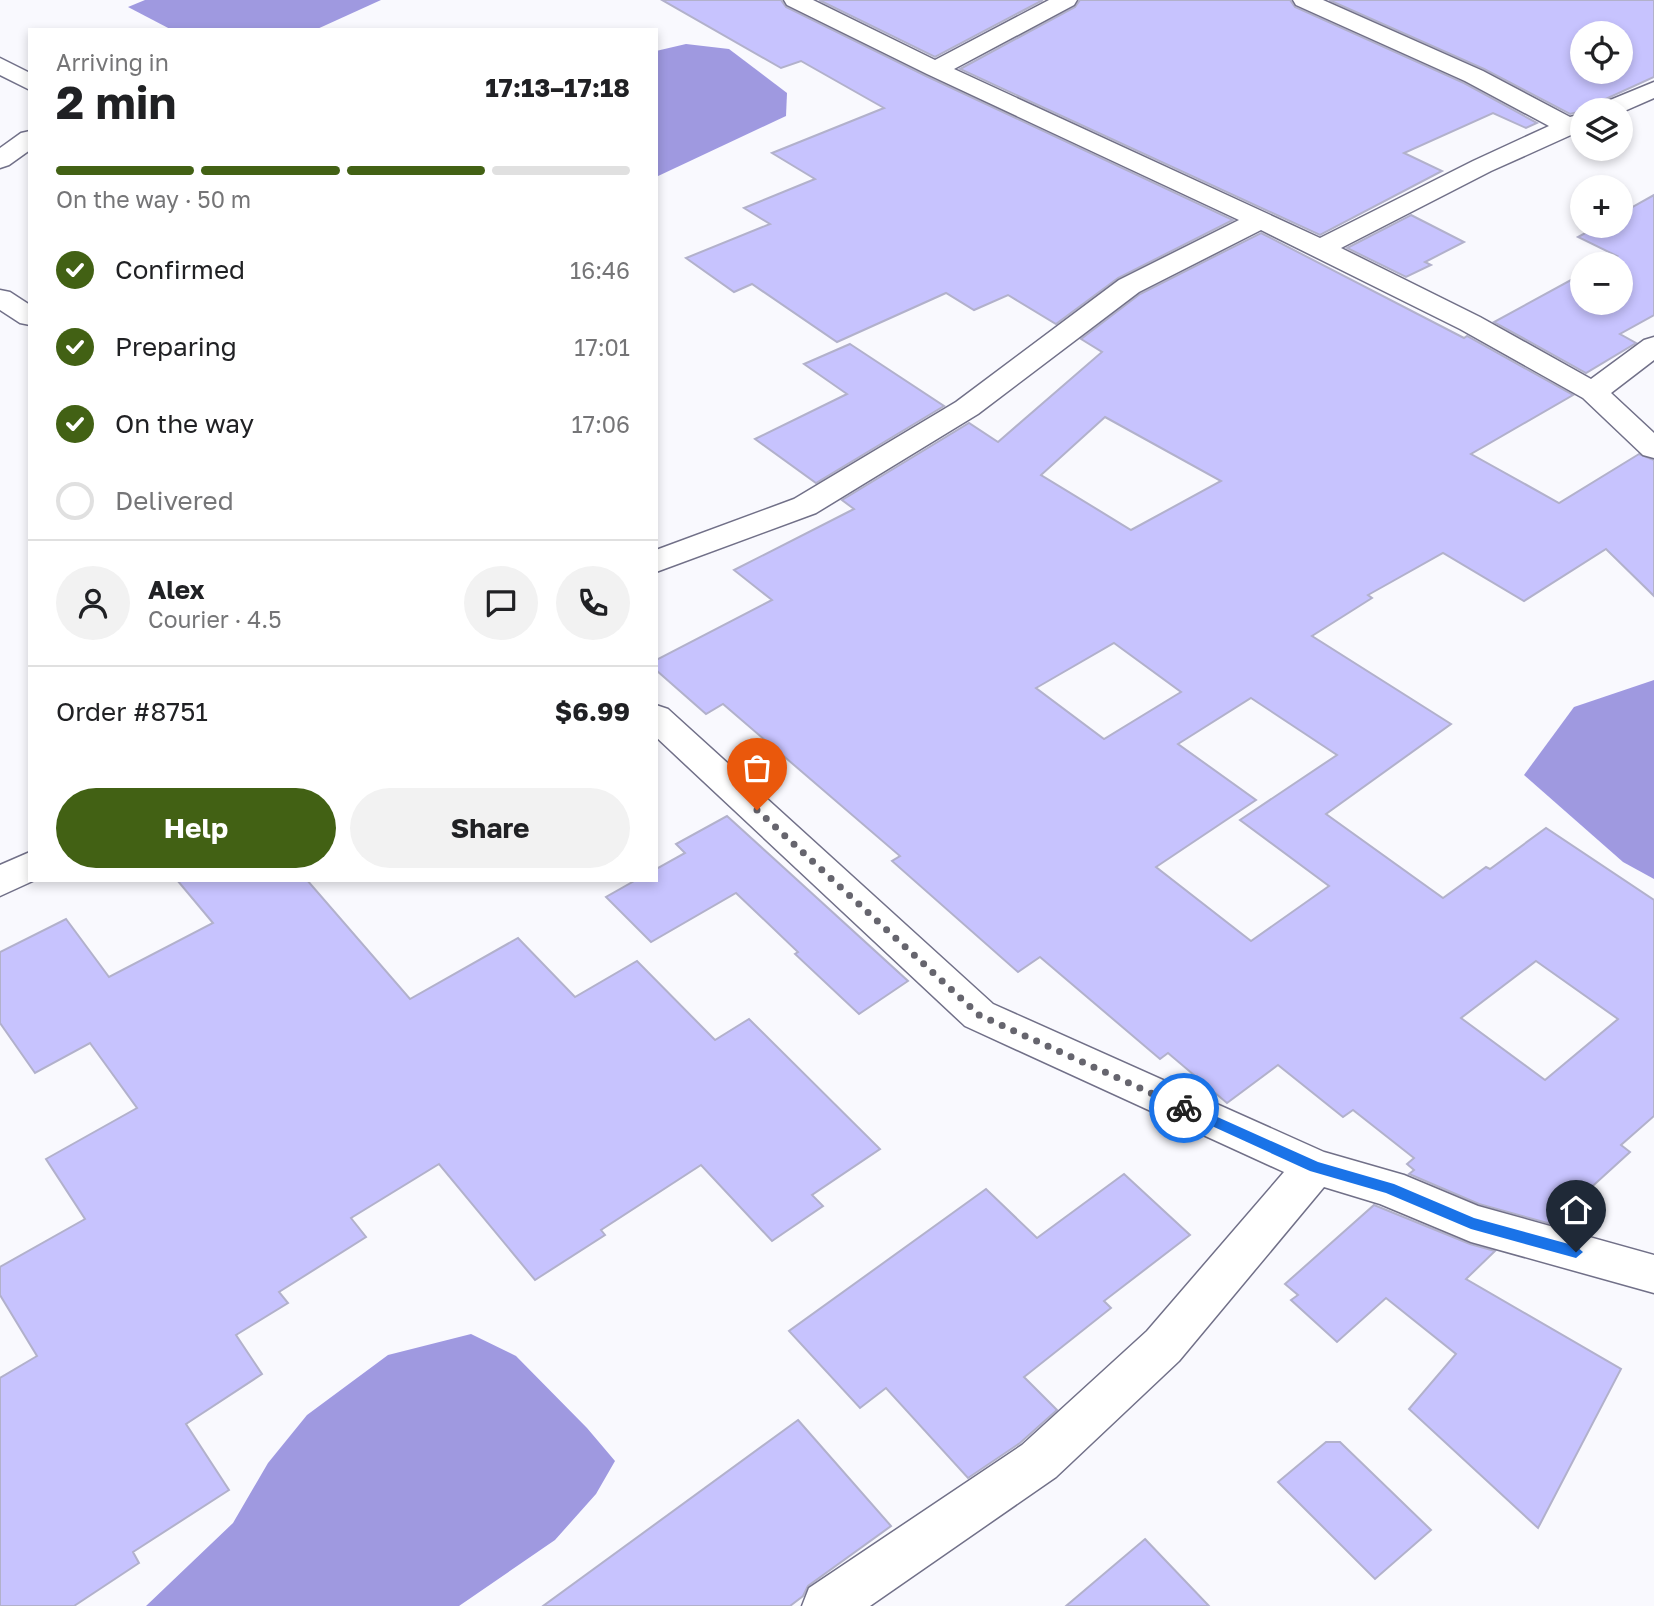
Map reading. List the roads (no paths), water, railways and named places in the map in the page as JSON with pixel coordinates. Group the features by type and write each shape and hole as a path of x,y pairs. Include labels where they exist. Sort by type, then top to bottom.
{"street":[{"path":"795,0 935,69 1320,248 1470,323 1593,392 1654,449"},
{"path":"935,69 1066,0"},
{"path":"1304,0 1570,121"},
{"path":"0,65 28,82"},
{"path":"1633,98 1654,89"},
{"path":"1320,248 1482,166 1570,127"},
{"path":"0,160 28,139"},
{"path":"658,561 805,506 967,408 1129,286 1259,221"},
{"path":"0,298 28,316"},
{"path":"1593,392 1654,346"},
{"path":"658,719 979,1015 1315,1167 1389,1188 1471,1223 1654,1274"},
{"path":"0,882 28,867"},
{"path":"827,1606 1040,1461 1163,1346 1315,1167"}]}
